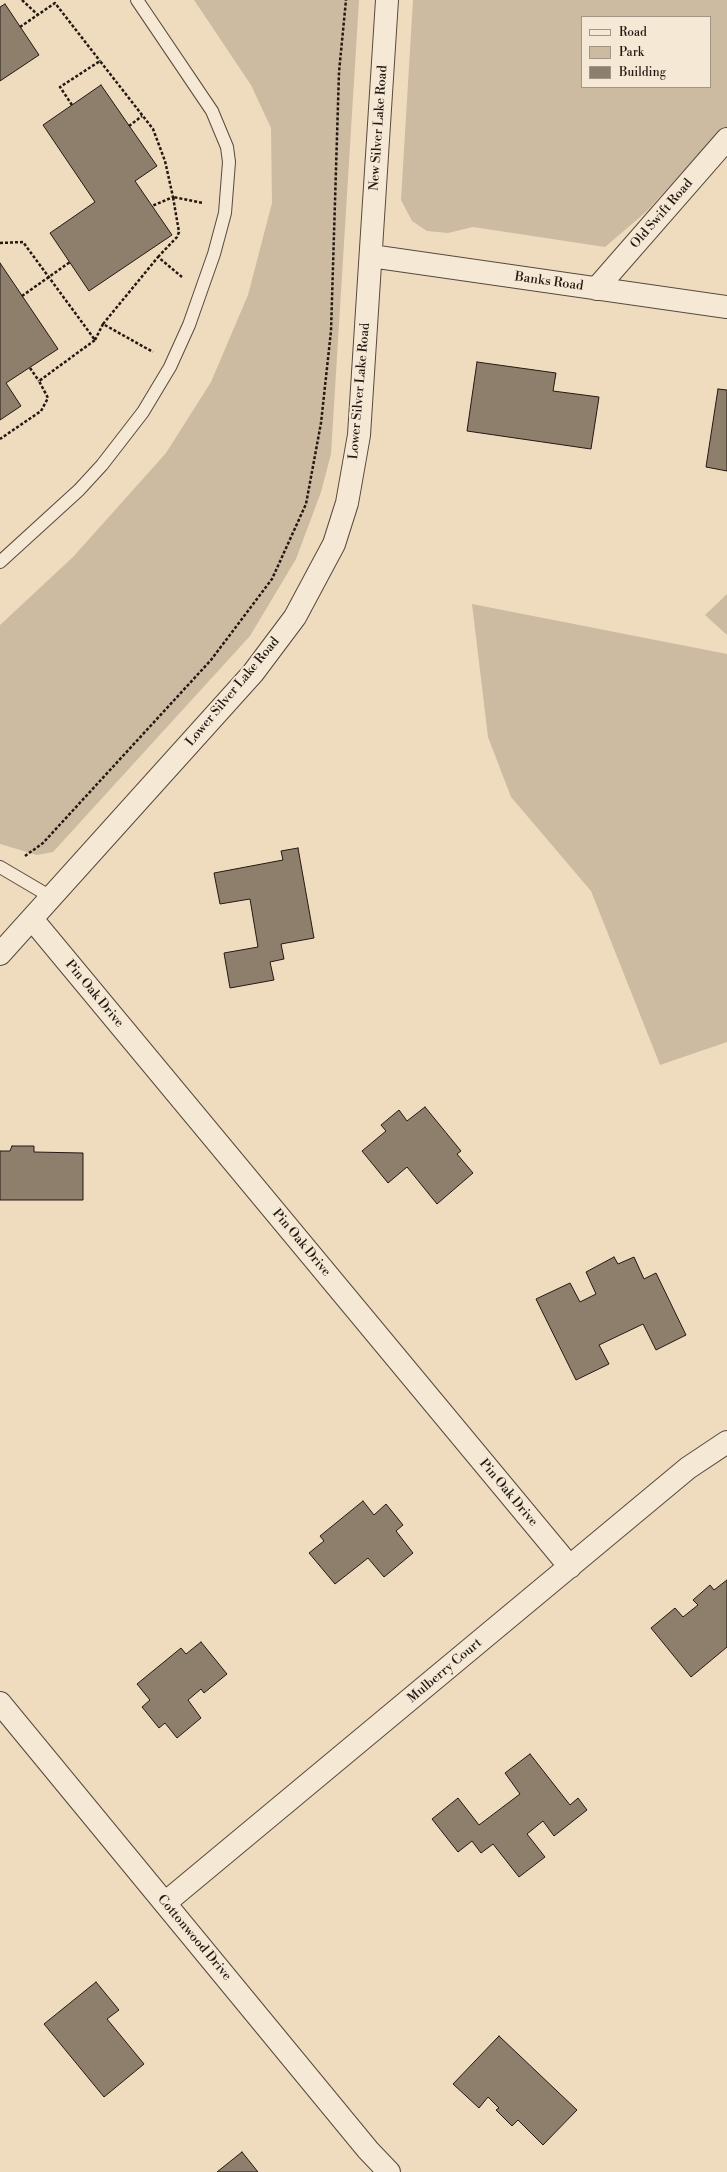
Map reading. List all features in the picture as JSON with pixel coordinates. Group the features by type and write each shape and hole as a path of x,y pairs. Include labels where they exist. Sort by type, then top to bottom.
{"street":[{"name":"New Silver Lake Road","path":"371,256 387,0"},
{"name":"Old Swift Road","path":"596,289 727,139"},
{"name":"Banks Road","path":"371,256 727,307"},
{"name":"Lower Silver Lake Road","path":"4,942 32,919 253,673 295,617 334,544 347,503 359,435 371,256"},
{"name":"Pin Oak Drive","path":"32,919 570,1567"},
{"name":"Mulberry Court","path":"165,1903 688,1468 727,1442"},
{"name":"Cottonwood Drive","path":"0,1703 368,2150 389,2172"}],"lane":[{"path":"0,562 79,490 102,465 143,412 172,362 201,293 214,254 225,207 229,162 227,147 212,111 137,0"},
{"path":"3,868 51,897"}],"path":[{"path":"22,0 38,15"},
{"path":"20,27 55,3 57,0"},
{"path":"3,868 43,843 211,660 272,579 306,504 321,423 331,330 339,72 346,0"},
{"path":"39,381 95,340 103,324 158,257 177,237 179,232 165,161 153,130 55,3"},
{"path":"72,105 60,87 100,60"},
{"path":"129,126 142,116"},
{"path":"152,206 173,197 225,207"},
{"path":"0,243 23,242 50,276 95,340"},
{"path":"158,257 201,293"},
{"path":"22,296 70,262"},
{"path":"103,324 172,362"},
{"path":"0,439 41,411 48,398 30,368"}],"green space":[{"path":"194,0 359,0 331,454 321,492 296,559 250,636 53,852 37,855 0,844 0,625 73,557 166,453 211,382 248,295 272,203 271,128 251,85"},
{"path":"413,0 727,0 727,156 705,147 646,212 605,247 473,227 448,233 427,231 412,221 401,200"},
{"path":"727,594 727,635 705,615"},
{"path":"472,604 727,654 727,1042 660,1065 591,891 511,797 488,737"}],"building":[{"path":"5,4 39,55 0,81 0,7"},
{"path":"101,85 157,166 135,181 172,235 89,291 50,233 95,202 43,125"},
{"path":"0,263 58,349 6,383 21,406 0,420"},
{"path":"477,362 556,373 553,391 599,397 591,449 467,431"},
{"path":"718,389 727,390 727,471 706,467"},
{"path":"298,848 314,938 281,944 284,959 270,962 274,980 230,988 224,953 258,947 250,899 220,904 214,873 283,860 281,851"},
{"path":"425,1107 461,1151 457,1154 473,1173 437,1204 407,1167 388,1183 362,1151 386,1131 381,1125 399,1110 407,1121"},
{"path":"12,1146 34,1146 34,1152 83,1153 83,1200 0,1200 0,1151 10,1151"},
{"path":"614,1257 618,1264 634,1257 644,1279 656,1273 686,1335 656,1350 643,1324 599,1345 609,1364 576,1380 536,1299 570,1283 580,1302 596,1294 586,1272"},
{"path":"363,1501 374,1515 386,1504 403,1525 396,1531 413,1553 384,1577 368,1558 335,1584 309,1553 324,1541 320,1536"},
{"path":"727,1580 727,1647 691,1677 651,1628 675,1608 683,1617 698,1605 693,1600 710,1585 714,1590"},
{"path":"201,1642 227,1674 204,1693 201,1689 188,1700 201,1718 177,1738 165,1723 159,1728 142,1707 150,1700 137,1684 181,1648 186,1654"},
{"path":"530,1754 570,1805 578,1798 587,1810 554,1836 543,1821 527,1834 545,1857 519,1877 493,1844 481,1853 472,1841 458,1852 432,1819 458,1798 479,1825 520,1794 505,1773"},
{"path":"96,1982 119,2010 107,2019 144,2064 104,2097 44,2024"},
{"path":"499,2036 577,2110 543,2145 518,2120 512,2126 496,2110 499,2108 488,2097 479,2108 453,2084"},
{"path":"242,2152 258,2172 217,2172"}]}
